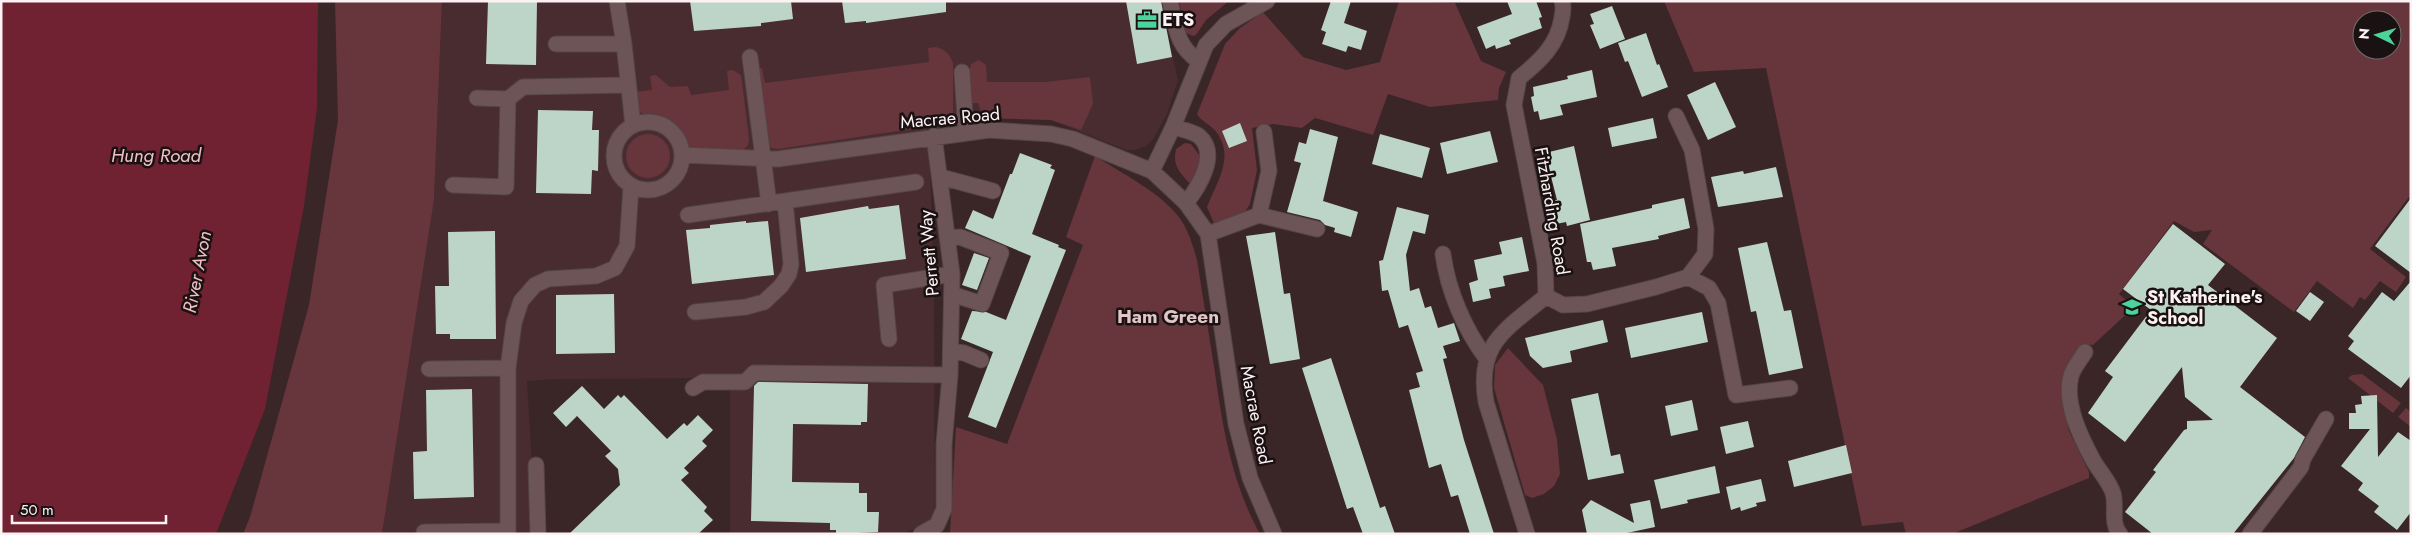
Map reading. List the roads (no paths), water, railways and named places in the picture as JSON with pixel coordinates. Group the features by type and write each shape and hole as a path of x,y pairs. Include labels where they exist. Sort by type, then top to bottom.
{"street":[{"path":"616,1 624,44 633,125"},
{"path":"1170,1 1179,38 1186,53 1199,62"},
{"path":"1152,172 1173,127 1206,45 1213,35 1226,24 1266,1"},
{"name":"Fitzharding Road","path":"1527,534 1486,402 1482,380 1486,358 1494,343 1546,296 1545,263 1514,105 1519,78 1542,59 1560,32 1564,6 1562,1"},
{"path":"556,44 624,44"},
{"path":"750,58 769,204"},
{"path":"962,72 966,132"},
{"path":"478,98 508,99 523,87 628,85"},
{"path":"453,185 506,187 508,99"},
{"path":"1546,296 1563,305 1587,304 1656,287 1688,277 1705,254 1706,228 1692,150 1676,116"},
{"path":"655,122 666,127 674,134 680,144 682,156 680,167 675,178 666,186 654,190 642,190 631,186 621,179 615,168 613,155 616,143 622,132 633,125 655,122"},
{"path":"1173,127 1199,136 1205,145 1206,168 1202,179 1186,202"},
{"name":"Macrae Road","path":"682,156 763,160 988,130 1051,134 1074,139 1152,172 1186,202 1208,234 1236,424 1250,478 1274,534"},
{"path":"1259,215 1269,171 1264,132"},
{"name":"Perrett Way","path":"921,534 937,525 944,509 944,444 951,351 952,274 941,177 934,136"},
{"path":"941,177 993,191"},
{"path":"688,215 916,182"},
{"path":"424,532 508,532 508,368 514,323 521,301 535,285 548,279 596,276 615,268 627,246 631,186"},
{"path":"696,312 746,307 764,302 781,286 789,274 791,264 785,201"},
{"path":"1208,234 1259,215 1317,229"},
{"path":"948,238 960,237 1001,253 982,304 952,294"},
{"path":"1442,254 1446,278 1472,339 1486,358"},
{"path":"889,339 884,285 952,274"},
{"path":"1688,277 1709,288 1718,303 1736,395 1790,388"},
{"path":"951,351 964,352 981,360"},
{"path":"2085,352 2071,375 2071,398 2076,426 2112,492 2115,504 2114,520 2120,534"},
{"path":"429,369 508,368"},
{"path":"692,388 703,382 745,382 754,373 950,371"},
{"path":"2250,534 2301,467 2303,459 2326,419"},
{"path":"536,465 538,534"}],"water":[{"name":"Hung Road","path":"1,1 318,1 317,108 304,206 265,409 216,534 1,534"}],"place":[{"name":"ETS","path":"1147,20"},
{"name":"St Katherine's School","path":"2132,307"}],"district":[{"name":"Ham Green","path":"1168,316"}],"water label":[{"name":"River Avon","path":"197,272"}]}
